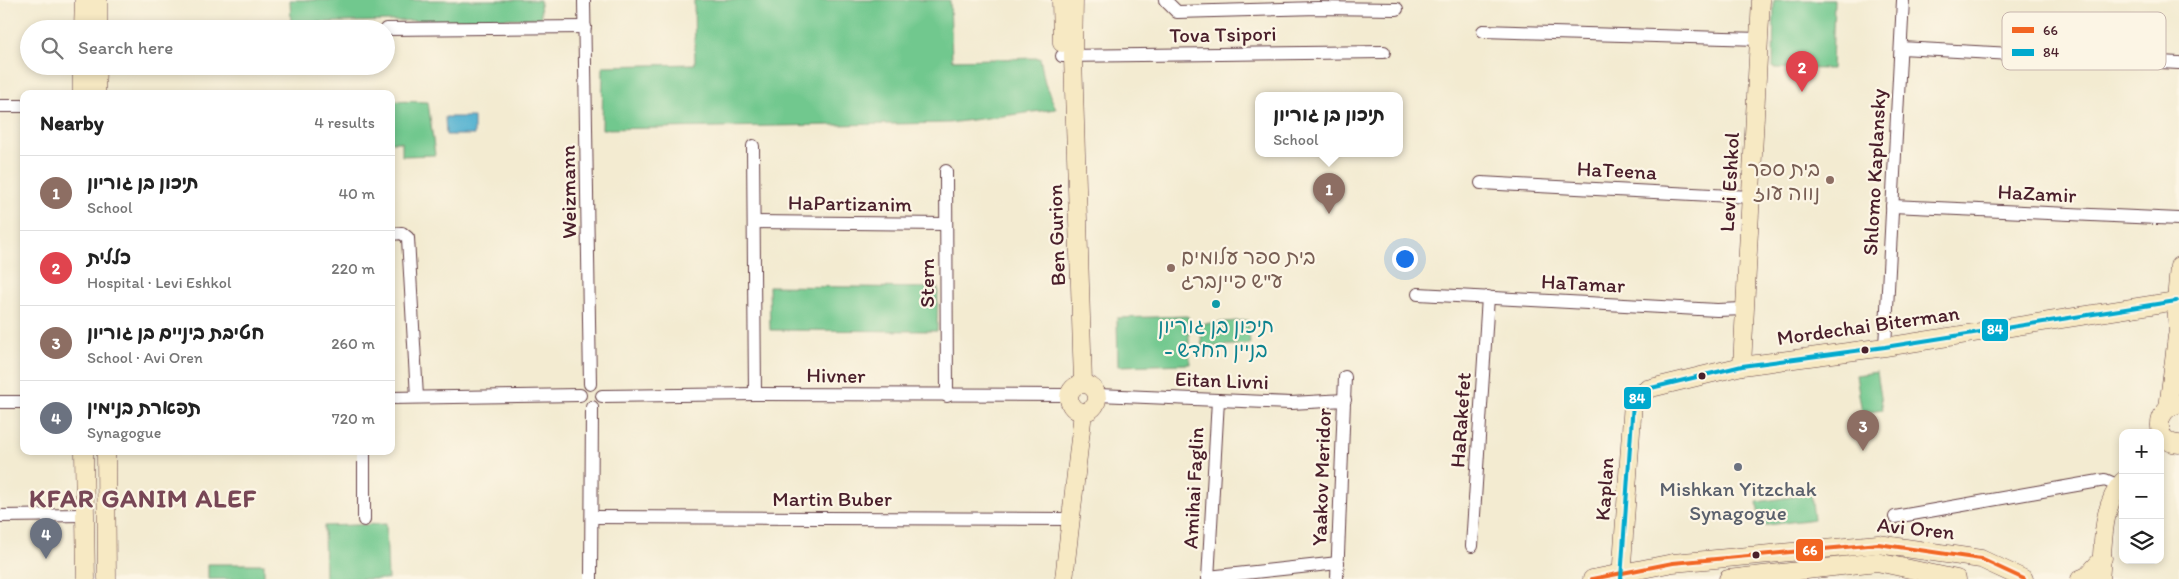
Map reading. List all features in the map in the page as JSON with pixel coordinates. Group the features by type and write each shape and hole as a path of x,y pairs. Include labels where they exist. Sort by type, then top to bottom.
{"street":[{"path":"83,20 84,0"},
{"path":"98,0 98,20"},
{"name":"Weizmann","path":"584,0 590,384"},
{"name":"Ben Gurion","path":"1061,0 1068,57 1074,86 1083,383"},
{"name":"Ben Gurion","path":"1068,57 1074,0"},
{"path":"1165,0 1177,12 1318,4 1398,9"},
{"name":"Levi Eshkol","path":"1742,366 1761,0"},
{"name":"Shlomo Kaplansky","path":"1885,347 1903,0"},
{"path":"395,29 585,27"},
{"path":"1483,31 1760,39"},
{"path":"1901,48 2002,53"},
{"name":"Tova Tsipori","path":"1068,57 1384,52"},
{"path":"2166,62 2179,63"},
{"path":"82,75 83,90"},
{"path":"96,90 97,75"},
{"path":"0,106 20,106"},
{"path":"753,146 755,394"},
{"name":"Stern","path":"946,171 946,396"},
{"name":"HaTeena","path":"1481,183 1751,197"},
{"name":"HaZamir","path":"1892,206 2179,220"},
{"name":"HaPartizanim","path":"754,222 946,224"},
{"path":"395,234 402,234 408,238 417,397"},
{"path":"2168,441 2159,425 2163,412 2173,406 2178,340 2176,301 2179,266"},
{"name":"HaTamar","path":"1418,294 1745,310"},
{"name":"HaRakefet","path":"1472,546 1488,298"},
{"name":"Mordechai Biterman","path":"1633,402 1647,389 1742,366 1885,347 2176,301"},
{"name":"Yaakov Meridor","path":"1337,579 1345,376"},
{"path":"1083,383 1093,387 1098,396 1096,405 1083,412 1078,411 1071,405 1069,395 1074,387 1083,383"},
{"path":"590,384 600,389 602,396 600,403 592,407 583,404 580,395 583,387 590,384"},
{"name":"Hivner","path":"602,396 755,394 1069,395"},
{"path":"395,398 580,395"},
{"name":"Eitan Livni","path":"1098,396 1291,403 1345,400"},
{"name":"Amihai Faglin","path":"1208,578 1218,400"},
{"path":"0,402 20,402"},
{"name":"Kaplan","path":"1621,576 1633,402"},
{"path":"591,579 592,407"},
{"path":"1064,579 1083,412"},
{"path":"84,455 86,579"},
{"path":"106,455 107,579"},
{"path":"364,455 364,520"},
{"path":"1895,517 2105,480 2119,483"},
{"path":"2100,579 2102,536 2110,504 2119,487"},
{"path":"0,516 85,515"},
{"name":"Martin Buber","path":"592,517 1071,520"},
{"name":"Avi Oren","path":"1592,579 1621,576 1673,563 1878,544 1981,559 2024,579"},
{"path":"2080,579 2087,576 2102,558"},
{"path":"2102,558 2110,579"},
{"name":"Avi Oren","path":"1728,579 1877,562 1957,579"},
{"path":"1208,578 1338,563"}],"green space":[{"path":"290,0 540,0 541,18 395,21 291,20"},
{"path":"694,0 950,0 952,60 1040,58 1045,84 1056,109 949,123 602,129 603,66 695,64"},
{"path":"1774,0 1834,0 1832,69 1773,68"},
{"path":"395,101 428,102 435,155 402,156 402,142 395,142"},
{"path":"769,286 938,288 937,331 770,330"},
{"path":"1188,316 1190,364 1118,366 1117,318"},
{"path":"1248,320 1250,344 1202,347 1200,324"},
{"path":"1877,372 1883,410 1862,413 1856,375"},
{"path":"1811,494 1814,519 1760,526 1757,502"},
{"path":"386,524 388,579 325,579 324,526"},
{"path":"208,564 264,564 264,579 208,579"}],"water":[{"path":"445,117 474,117 474,135 446,135"}],"transit line":[{"name":"84","path":"1621,579 1633,402 1647,389 1742,366 1885,347 2176,301"},
{"name":"66","path":"1592,579 1673,563 1878,544 1981,559 2024,579"}],"place":[{"name":"כללית","path":"1802,92"},
{"name":"בית ספר נווה עוז","path":"1830,180"},
{"name":"תיכון בן גוריון","path":"1329,214"},
{"name":"בית ספר עלומים ע\"ש פיינברג","path":"1171,268"},
{"name":"תיכון בן גוריון - בניין החדש","path":"1216,304"},
{"name":"חטיבת ביניים בן גוריון","path":"1863,451"},
{"name":"Mishkan Yitzchak Synagogue","path":"1738,467"},
{"name":"תפארת בנימין","path":"46,559"}],"district":[{"name":"KFAR GANIM ALEF","path":"143,498"}]}
